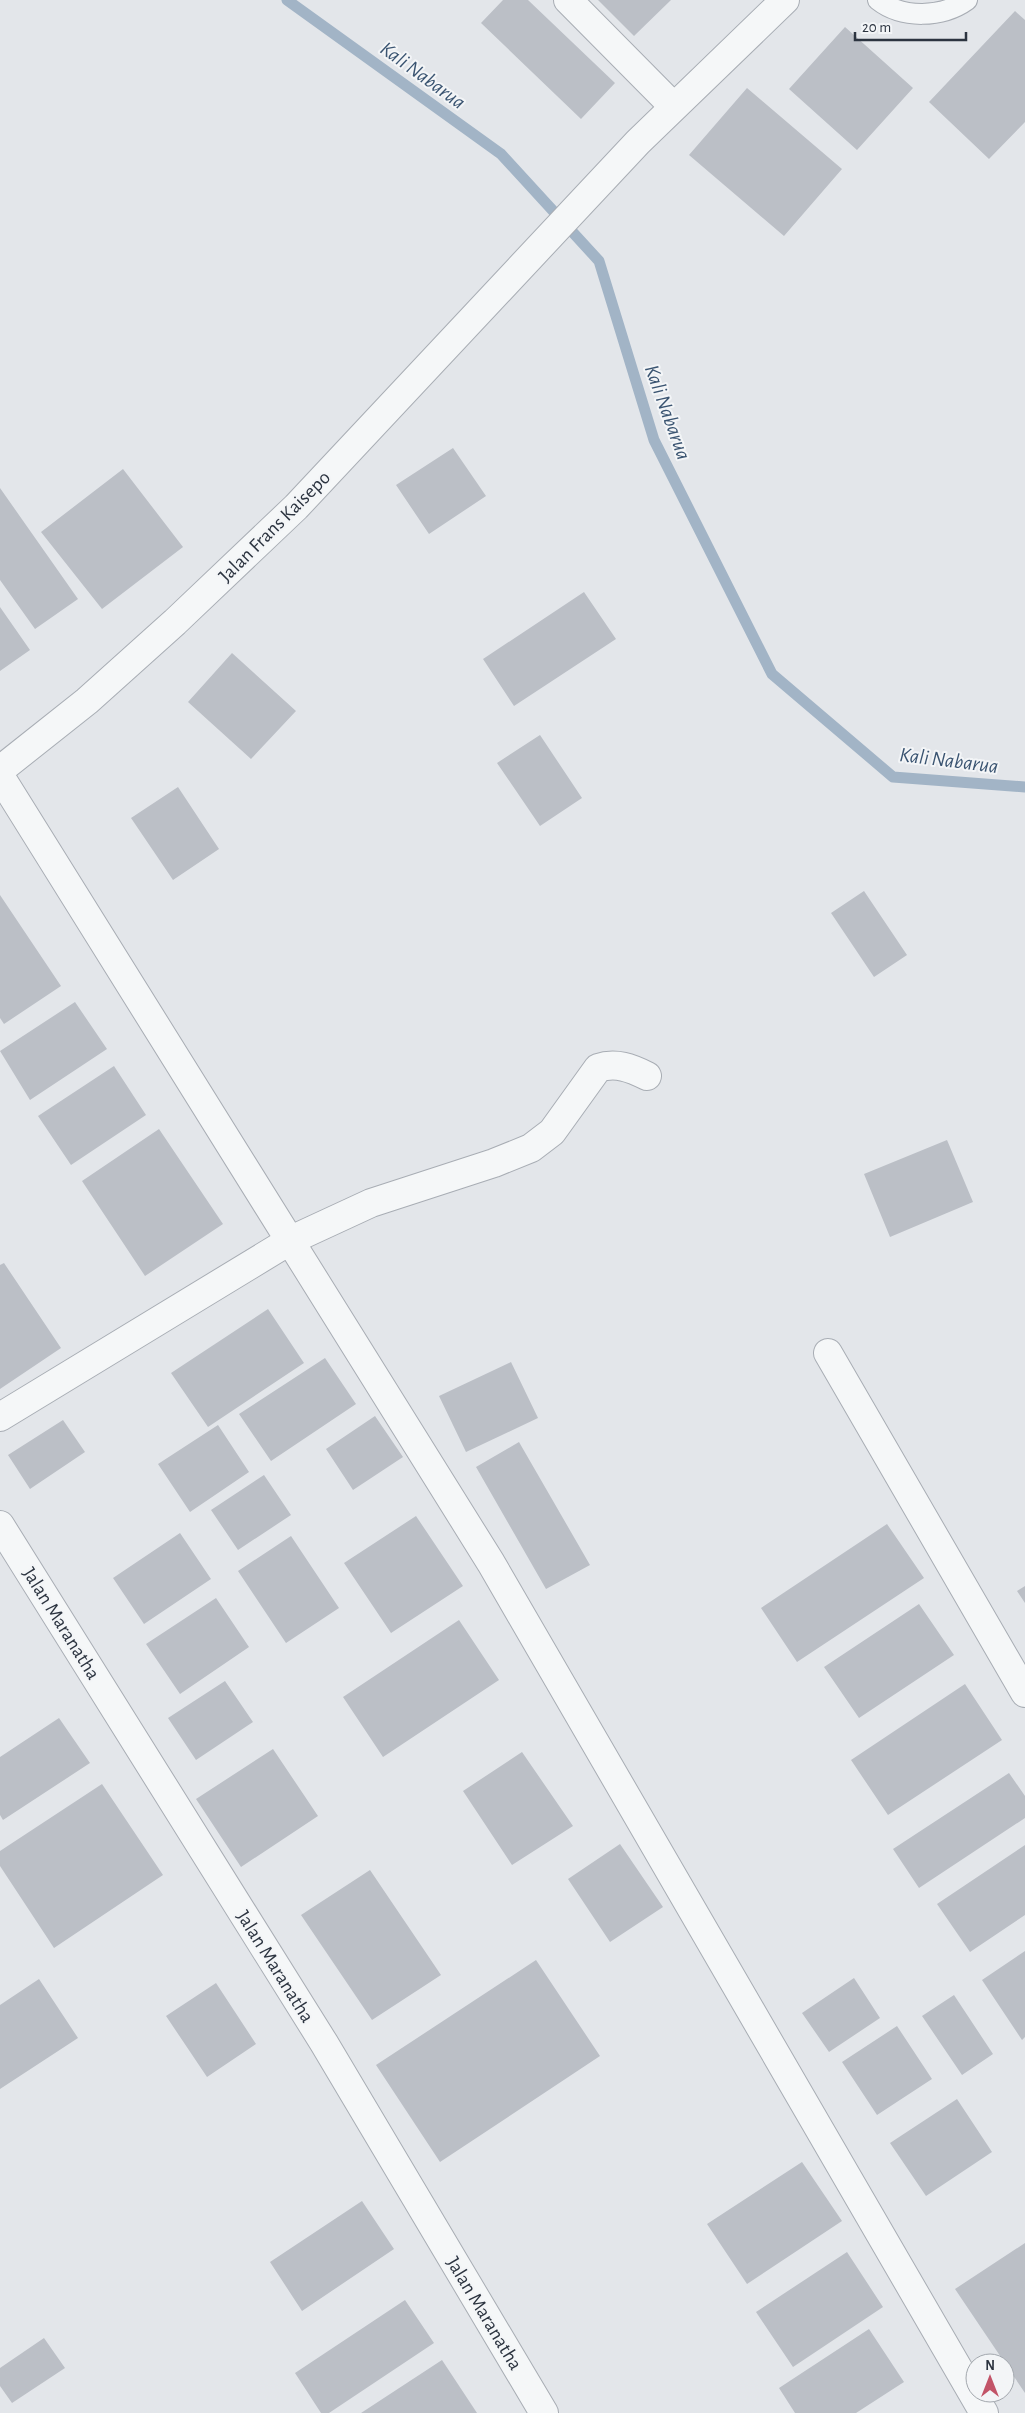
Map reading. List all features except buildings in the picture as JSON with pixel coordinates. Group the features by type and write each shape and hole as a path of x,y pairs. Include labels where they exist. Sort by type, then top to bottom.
{"street":[{"path":"568,0 673,106"},
{"name":"Jalan Frans Kaisepo","path":"0,770 87,701 175,622 296,507 526,259 638,142 673,106 785,0"},
{"path":"0,776 292,1240 496,1571 984,2413"},
{"path":"0,1417 292,1240 371,1204 494,1163 531,1148 552,1132 598,1068 609,1064 630,1068 647,1076"},
{"path":"828,1353 1025,1693"},
{"name":"Jalan Maranatha","path":"0,1524 324,2043 544,2413"}],"lane":[{"path":"878,0 906,14 936,12 967,0"}],"waterway":[{"name":"Kali Nabarua","path":"287,0 501,154 599,261 654,440 772,674 893,777 1025,787"}]}
